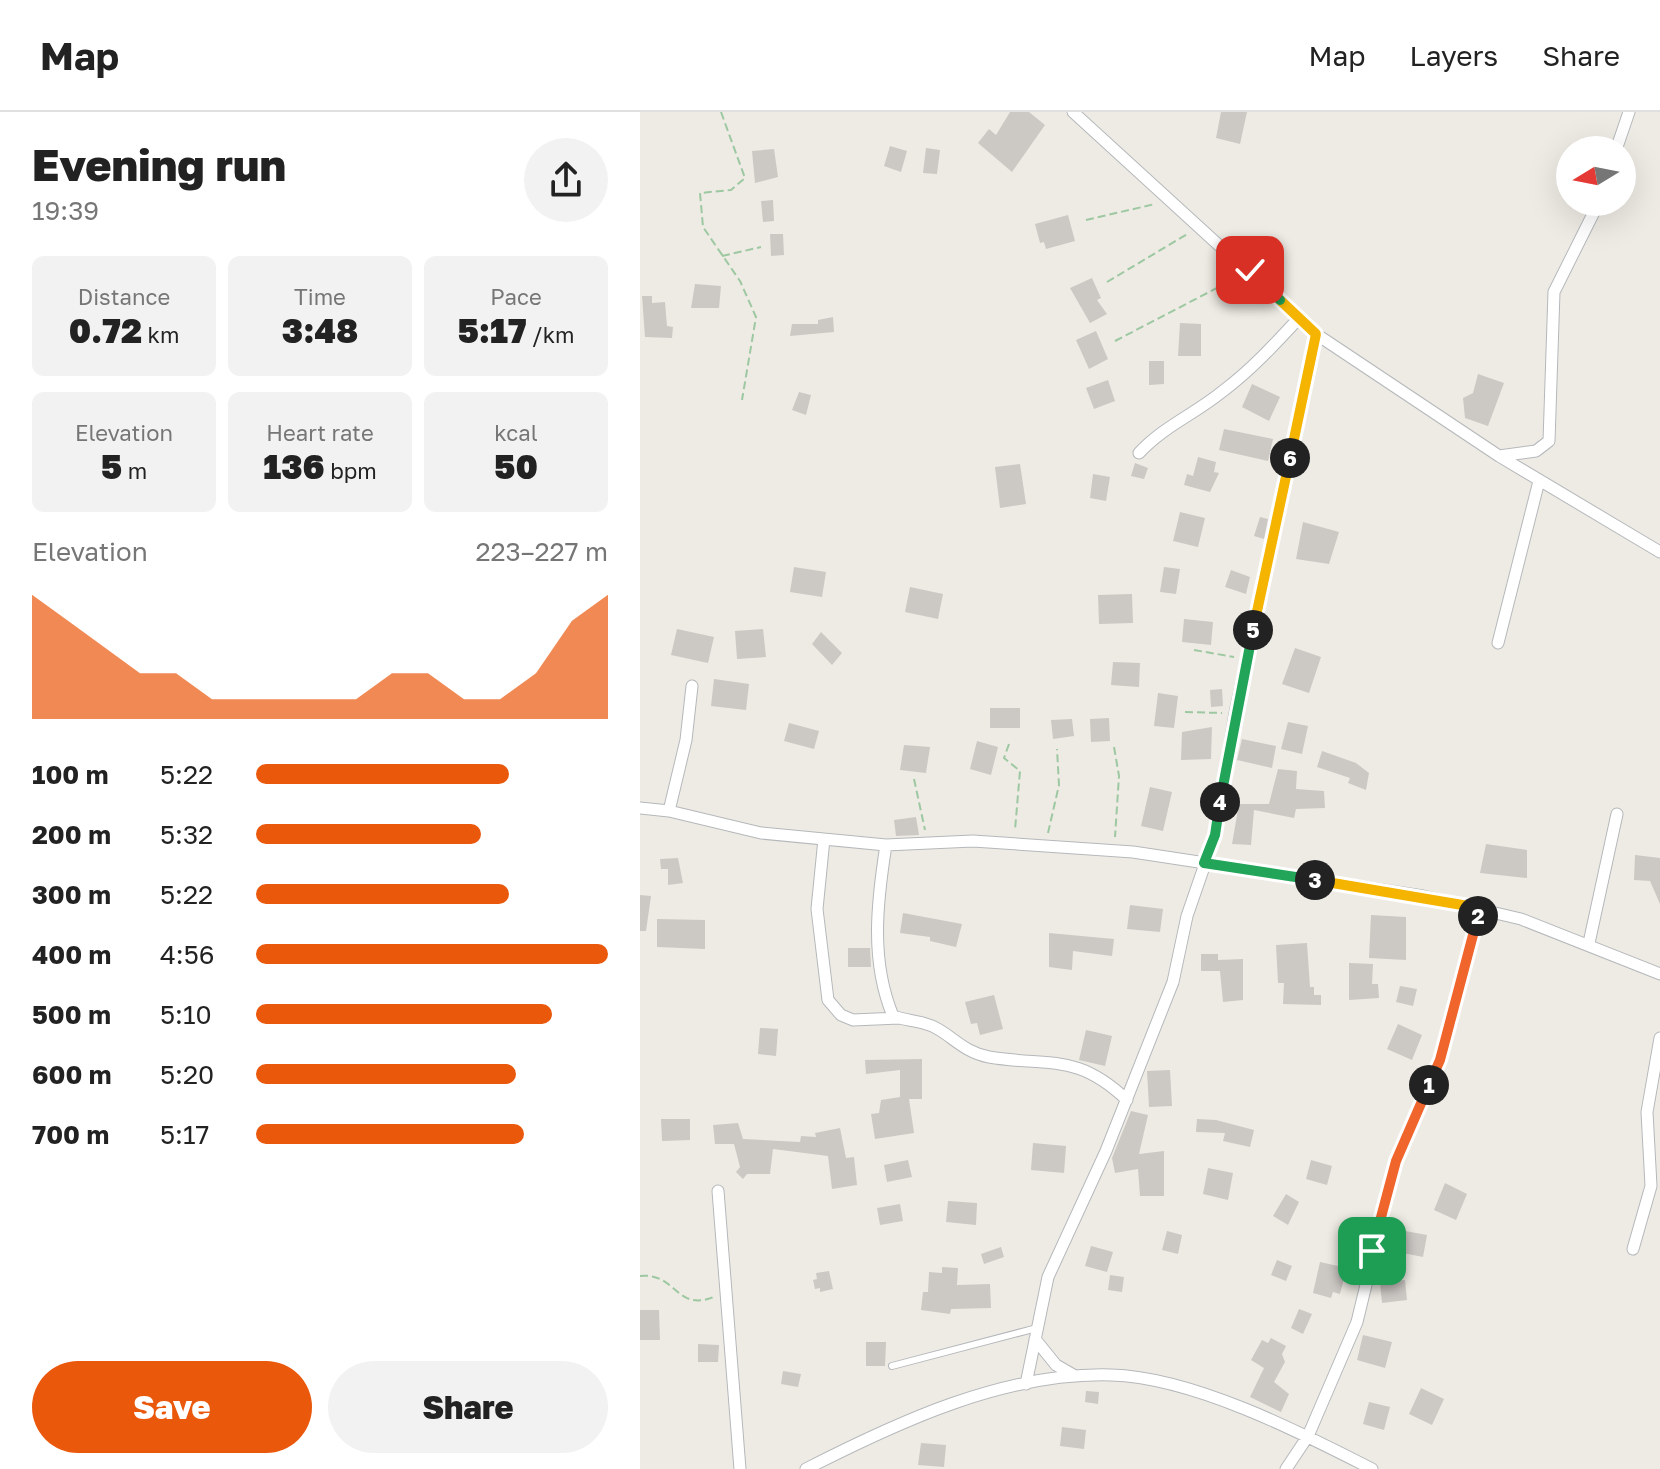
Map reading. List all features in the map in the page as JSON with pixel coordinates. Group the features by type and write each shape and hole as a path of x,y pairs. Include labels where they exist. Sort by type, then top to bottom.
{"street":[{"path":"1073,112 1250,270 1316,334 1499,456 1660,552"},
{"path":"1621,136 1629,112"},
{"path":"1499,456 1536,451 1549,441 1554,292 1592,216"},
{"path":"1139,453 1176,420 1223,392 1299,318"},
{"path":"1026,1384 1048,1277 1127,1100 1173,982 1187,916 1215,835 1235,713 1316,334"},
{"path":"1498,643 1539,481"},
{"path":"669,811 686,740 692,686"},
{"path":"640,808 669,811 761,833 886,845 1014,844 1114,850 1272,871 1480,908 1589,943 1660,974"},
{"path":"1589,943 1617,814"},
{"path":"824,839 817,909 828,1000 841,1015 853,1020 899,1018"},
{"path":"886,845 876,920 886,1000 893,1016 924,1023 959,1046 989,1057 1048,1060 1090,1071 1127,1100"},
{"path":"1286,1469 1308,1436 1357,1322 1396,1161 1440,1060 1480,908"},
{"path":"1633,1249 1651,1186 1647,1112 1660,1038"},
{"path":"718,1191 740,1469"},
{"path":"1036,1334 1056,1365 1075,1376"},
{"path":"806,1469 939,1409 1026,1384 1075,1376 1113,1375 1156,1382 1218,1400 1308,1436 1372,1469"}],"lane":[{"path":"892,1366 1036,1334"}],"path":[{"path":"721,112 745,178 731,190 700,193 703,227 740,281 756,317 742,400"},
{"path":"1086,220 1171,200"},
{"path":"1107,282 1200,226"},
{"path":"720,256 761,247"},
{"path":"1115,341 1250,270"},
{"path":"1194,650 1247,659"},
{"path":"1185,712 1235,713"},
{"path":"1009,744 1004,758 1020,771 1014,844"},
{"path":"1114,747 1119,776 1114,850"},
{"path":"1045,845 1059,785 1057,749"},
{"path":"914,779 928,843"},
{"path":"640,1276 660,1278 685,1299 695,1302 725,1292"}],"building":[{"path":"1010,112 1029,112 1045,125 1012,172 978,143 989,129 996,135"},
{"path":"1221,112 1247,112 1240,144 1216,138"},
{"path":"890,146 907,151 901,172 884,166"},
{"path":"926,148 940,150 937,174 923,173"},
{"path":"774,149 778,177 755,183 752,151"},
{"path":"773,200 774,221 763,222 761,201"},
{"path":"1068,215 1075,241 1046,249 1044,242 1040,243 1035,224"},
{"path":"770,234 783,234 784,255 771,256"},
{"path":"1092,278 1101,298 1097,300 1107,314 1090,323 1070,288"},
{"path":"695,284 721,286 719,308 691,308"},
{"path":"642,296 652,296 652,303 665,302 667,326 673,327 672,338 645,337"},
{"path":"833,317 834,332 790,336 792,324 818,324 818,320"},
{"path":"1180,323 1201,324 1201,356 1178,356"},
{"path":"1096,331 1108,359 1089,369 1076,340"},
{"path":"1149,361 1164,361 1164,384 1149,385"},
{"path":"1478,374 1504,383 1488,426 1465,418 1463,398 1473,393"},
{"path":"1108,380 1115,401 1094,409 1086,388"},
{"path":"1252,384 1280,397 1269,421 1242,407"},
{"path":"799,392 811,395 806,415 792,410"},
{"path":"1224,429 1273,439 1268,461 1219,450"},
{"path":"1198,457 1216,462 1214,472 1219,473 1210,492 1184,485 1187,474 1193,476"},
{"path":"1135,463 1148,468 1144,479 1131,476"},
{"path":"1020,464 1026,504 1000,508 995,467"},
{"path":"1093,474 1110,477 1106,501 1090,498"},
{"path":"1180,512 1205,518 1198,547 1173,541"},
{"path":"1260,517 1268,519 1264,539 1254,536"},
{"path":"1303,522 1339,532 1329,564 1296,559"},
{"path":"794,567 826,572 822,597 790,592"},
{"path":"1164,567 1180,569 1176,594 1160,592"},
{"path":"1231,570 1250,577 1246,594 1225,587"},
{"path":"910,587 943,594 938,619 905,612"},
{"path":"1132,594 1133,623 1099,624 1098,595"},
{"path":"1184,619 1213,622 1211,645 1182,642"},
{"path":"677,629 714,637 708,663 671,655"},
{"path":"763,629 766,657 737,659 735,631"},
{"path":"821,632 842,653 832,665 812,644"},
{"path":"1295,648 1321,657 1309,693 1282,684"},
{"path":"1113,662 1140,663 1139,687 1111,685"},
{"path":"714,679 749,684 746,710 711,706"},
{"path":"1222,689 1223,706 1211,707 1210,690"},
{"path":"1158,693 1178,696 1174,728 1154,726"},
{"path":"990,708 1020,708 1020,728 990,728"},
{"path":"1109,718 1110,741 1091,742 1090,719"},
{"path":"1072,719 1074,736 1053,739 1051,720"},
{"path":"1288,722 1308,726 1302,754 1281,749"},
{"path":"789,723 819,731 814,749 784,741"},
{"path":"1212,727 1211,759 1181,760 1182,732"},
{"path":"1242,739 1276,746 1272,768 1237,760"},
{"path":"977,741 998,747 991,775 970,769"},
{"path":"904,745 930,747 926,773 900,770"},
{"path":"1322,751 1356,763 1369,773 1366,790 1348,783 1350,778 1317,767"},
{"path":"1278,769 1297,771 1296,789 1324,791 1325,808 1296,809 1294,818 1254,810 1251,845 1232,844 1239,804 1269,804"},
{"path":"1150,787 1172,792 1163,831 1141,826"},
{"path":"916,817 919,835 896,836 894,820"},
{"path":"1486,844 1527,850 1527,878 1480,873"},
{"path":"1635,855 1660,858 1660,904 1650,881 1634,880"},
{"path":"678,858 683,883 668,885 668,869 661,869 660,859"},
{"path":"640,895 651,896 646,931 640,931"},
{"path":"1130,905 1163,909 1160,932 1127,929"},
{"path":"903,913 962,924 956,947 930,941 930,937 900,933"},
{"path":"1371,915 1406,917 1406,960 1369,958"},
{"path":"657,919 705,920 705,949 657,947"},
{"path":"1049,933 1114,939 1112,956 1073,951 1072,970 1049,967"},
{"path":"1307,943 1310,987 1314,987 1314,995 1321,995 1321,1005 1283,1004 1284,983 1278,983 1276,945"},
{"path":"848,948 870,948 871,967 848,967"},
{"path":"1201,954 1218,954 1218,960 1243,959 1243,1000 1223,1002 1220,971 1201,971"},
{"path":"1349,963 1373,964 1372,984 1378,984 1379,998 1349,1000"},
{"path":"1400,986 1417,989 1413,1006 1396,1002"},
{"path":"994,995 1003,1029 980,1035 977,1023 971,1024 965,1002"},
{"path":"1398,1024 1422,1035 1412,1060 1387,1049"},
{"path":"760,1028 778,1029 776,1056 758,1054"},
{"path":"1086,1030 1112,1036 1105,1066 1079,1060"},
{"path":"922,1059 922,1099 909,1099 914,1133 875,1139 871,1114 879,1113 881,1100 900,1097 900,1070 866,1074 865,1060"},
{"path":"1170,1070 1172,1106 1149,1107 1147,1071"},
{"path":"1131,1111 1148,1115 1139,1154 1164,1151 1164,1196 1140,1196 1138,1169 1115,1173 1112,1158"},
{"path":"661,1119 690,1119 690,1140 662,1141"},
{"path":"1197,1119 1216,1120 1254,1130 1250,1147 1223,1141 1225,1133 1196,1132"},
{"path":"738,1123 743,1139 800,1142 801,1136 816,1137 815,1133 840,1128 846,1158 854,1157 857,1185 832,1189 828,1156 773,1149 770,1174 747,1174 743,1179 736,1172 740,1167 734,1144 715,1144 713,1125"},
{"path":"1033,1143 1066,1146 1064,1173 1031,1170"},
{"path":"908,1160 912,1177 887,1182 884,1165"},
{"path":"1311,1160 1332,1166 1327,1185 1306,1179"},
{"path":"1208,1168 1233,1173 1228,1200 1203,1194"},
{"path":"1445,1183 1467,1194 1456,1220 1434,1210"},
{"path":"1286,1194 1299,1202 1288,1225 1273,1216"},
{"path":"948,1201 977,1203 976,1225 946,1222"},
{"path":"900,1204 903,1221 880,1225 877,1208"},
{"path":"1389,1228 1427,1235 1423,1257 1383,1249"},
{"path":"1167,1231 1182,1235 1178,1254 1162,1250"},
{"path":"1091,1246 1113,1252 1107,1272 1085,1266"},
{"path":"1001,1247 1004,1257 984,1264 981,1254"},
{"path":"1277,1260 1292,1266 1286,1281 1271,1275"},
{"path":"1320,1262 1347,1268 1340,1294 1333,1292 1331,1298 1313,1293"},
{"path":"942,1267 958,1268 957,1285 990,1284 991,1308 951,1309 950,1314 921,1310 923,1292 928,1292 929,1272 942,1273"},
{"path":"829,1271 833,1289 820,1292 820,1288 815,1289 813,1280 817,1279 816,1273"},
{"path":"1110,1275 1124,1277 1122,1292 1108,1290"},
{"path":"1405,1280 1407,1300 1382,1303 1380,1283"},
{"path":"1299,1309 1312,1314 1303,1334 1291,1328"},
{"path":"640,1310 659,1310 660,1340 640,1340"},
{"path":"1363,1335 1392,1342 1385,1368 1357,1360"},
{"path":"1271,1338 1286,1346 1282,1354 1285,1362 1274,1382 1289,1394 1281,1412 1250,1397 1264,1368 1251,1360 1262,1340 1268,1343"},
{"path":"866,1342 886,1342 885,1366 866,1366"},
{"path":"698,1344 719,1345 718,1362 698,1362"},
{"path":"783,1371 801,1374 798,1387 781,1384"},
{"path":"1421,1388 1444,1399 1432,1425 1409,1414"},
{"path":"1086,1391 1099,1392 1098,1404 1085,1402"},
{"path":"1369,1402 1390,1407 1384,1430 1363,1424"},
{"path":"1062,1427 1086,1430 1084,1449 1060,1446"},
{"path":"921,1443 946,1445 944,1467 918,1465"}],"route":[{"path":"1250,270 1316,334 1235,713 1215,835 1204,863 1272,871 1480,908 1440,1060 1396,1161 1372,1251"}]}
